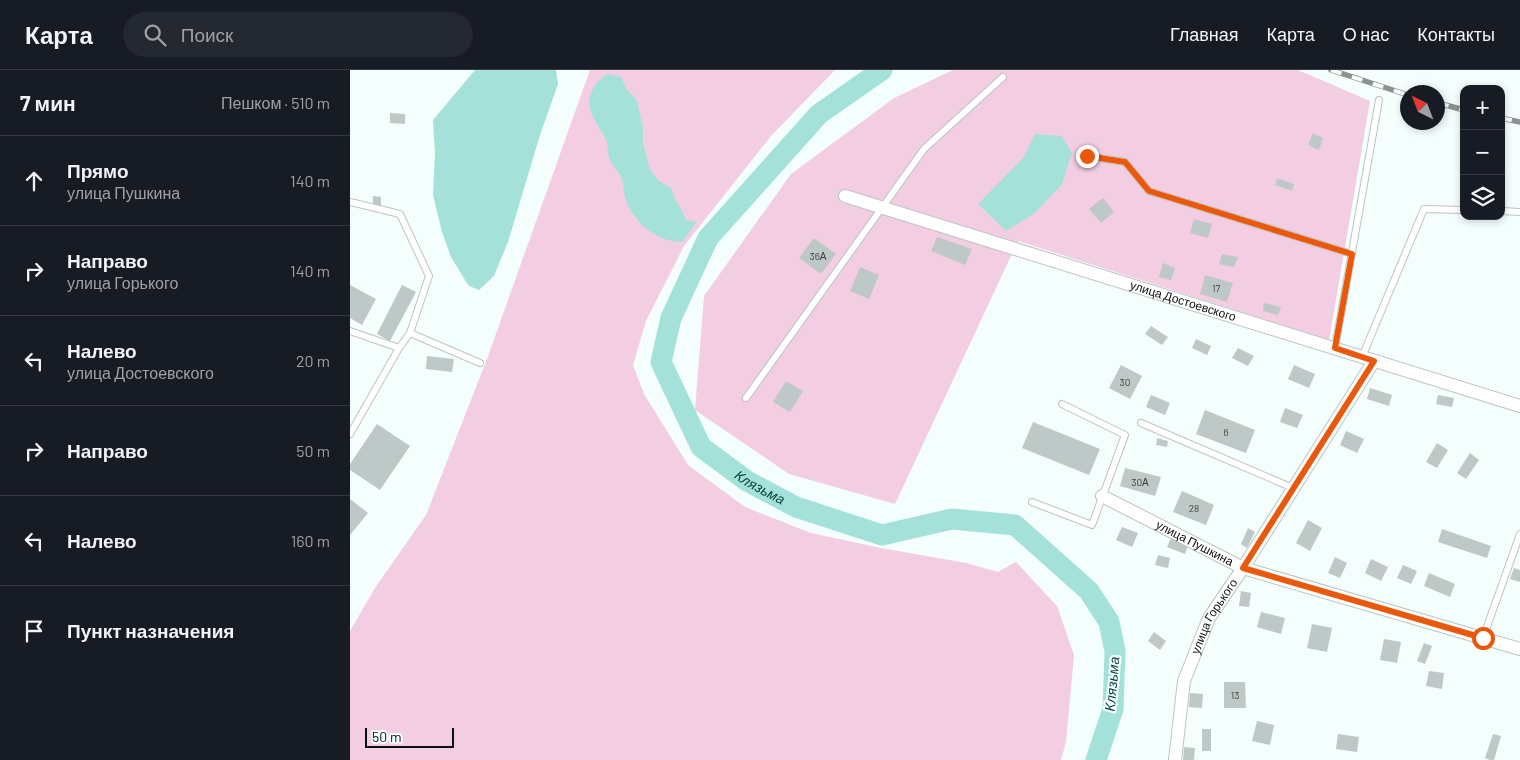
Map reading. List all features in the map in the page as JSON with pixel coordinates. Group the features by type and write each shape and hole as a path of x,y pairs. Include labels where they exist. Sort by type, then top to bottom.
{"street":[{"name":"улица Достоевского","path":"845,196 1520,406"},
{"name":"улица Горького","path":"1176,760 1184,681 1209,618 1293,488 1368,359"},
{"name":"улица Пушкина","path":"1102,496 1243,568 1520,649"}],"lane":[{"path":"746,398 924,149 1002,77"},
{"path":"1335,348 1379,100"},
{"path":"1087,156 1125,162 1149,191 1352,254"},
{"path":"350,202 400,214 429,276 410,333 399,348 350,434"},
{"path":"1368,359 1424,209 1460,210"},
{"path":"1505,211 1520,212"},
{"path":"350,331 399,348"},
{"path":"410,333 480,363"},
{"path":"1032,502 1092,525 1125,435 1062,404"},
{"path":"1141,423 1293,488"},
{"path":"1483,638 1520,534"}],"shaded area":[{"path":"590,70 835,70 771,136 684,246 646,321 633,365 644,394 688,465 745,507 811,533 966,563 998,572 1016,562 1057,606 1074,655 1066,742 1061,760 350,760 350,631 375,588 426,515 487,359"},
{"path":"953,70 1298,70 1370,101 1329,340 1018,241 895,504 789,474 695,410 704,296 791,174 894,98"}],"water":[{"path":"475,70 556,70 558,84 540,135 508,242 494,276 479,290 469,286 451,257 442,232 433,195 435,152 433,120"},
{"path":"608,74 621,77 626,88 637,101 643,128 643,142 650,170 658,180 671,188 686,220 697,222 682,242 665,239 649,231 636,218 627,203 621,177 610,160 607,142 592,115 589,103 594,86"},
{"path":"1035,134 1062,136 1072,153 1062,184 1035,213 1006,231 978,204 1024,157"}],"building":[{"path":"390,113 405,114 405,124 390,123"},
{"path":"1313,133 1323,138 1319,150 1308,145"},
{"path":"1277,178 1294,184 1292,191 1275,185"},
{"path":"373,196 381,197 381,207 373,207"},
{"path":"1103,198 1114,212 1101,223 1089,209"},
{"path":"1194,219 1212,224 1208,238 1190,233"},
{"path":"937,237 972,249 965,265 931,251"},
{"path":"814,238 836,254 821,274 799,258"},
{"path":"1222,254 1238,257 1234,267 1219,264"},
{"path":"1163,263 1175,268 1171,280 1159,277"},
{"path":"860,267 879,275 869,299 850,291"},
{"path":"1205,275 1233,283 1227,302 1200,294"},
{"path":"350,285 376,299 362,325 350,318"},
{"path":"402,285 416,292 390,341 377,334"},
{"path":"1264,303 1281,307 1278,315 1263,311"},
{"path":"1151,326 1168,337 1162,345 1145,334"},
{"path":"1196,339 1211,346 1207,355 1192,348"},
{"path":"1238,348 1254,356 1248,366 1232,358"},
{"path":"427,356 454,359 452,372 426,369"},
{"path":"1121,365 1142,376 1130,399 1109,388"},
{"path":"1294,365 1315,374 1309,388 1288,379"},
{"path":"786,381 803,391 790,412 773,402"},
{"path":"1370,388 1392,395 1389,406 1367,399"},
{"path":"1151,395 1170,403 1165,415 1146,407"},
{"path":"1438,395 1454,398 1452,407 1436,404"},
{"path":"1285,408 1303,415 1297,428 1280,422"},
{"path":"1205,410 1255,430 1246,453 1196,434"},
{"path":"1033,422 1100,449 1089,475 1022,448"},
{"path":"377,424 410,446 380,490 350,470 350,464"},
{"path":"1346,431 1364,439 1357,453 1340,445"},
{"path":"1157,438 1168,441 1167,447 1156,445"},
{"path":"1437,443 1448,450 1437,468 1426,462"},
{"path":"1470,453 1479,460 1466,479 1457,473"},
{"path":"1125,468 1161,477 1155,496 1120,486"},
{"path":"1182,491 1214,505 1206,525 1173,512"},
{"path":"350,499 368,513 350,535"},
{"path":"1308,520 1322,528 1310,551 1296,543"},
{"path":"1122,527 1138,533 1132,547 1116,540"},
{"path":"1248,528 1255,532 1247,548 1241,544"},
{"path":"1442,529 1491,546 1487,558 1438,542"},
{"path":"1171,538 1188,545 1185,554 1167,547"},
{"path":"1158,555 1170,558 1168,568 1155,565"},
{"path":"1335,557 1347,563 1340,578 1328,573"},
{"path":"1371,559 1388,567 1381,581 1365,573"},
{"path":"1403,565 1417,571 1411,584 1397,578"},
{"path":"1514,568 1520,570 1520,582 1510,579"},
{"path":"1429,573 1455,584 1450,597 1424,586"},
{"path":"1241,591 1251,593 1249,607 1239,606"},
{"path":"1261,612 1285,618 1281,634 1257,627"},
{"path":"1312,624 1332,628 1327,652 1307,648"},
{"path":"1154,632 1166,641 1160,650 1148,641"},
{"path":"1384,639 1401,642 1397,663 1380,660"},
{"path":"1424,643 1432,646 1425,664 1417,661"},
{"path":"1429,671 1444,673 1442,689 1426,686"},
{"path":"1224,682 1245,682 1246,708 1224,708"},
{"path":"1190,693 1203,694 1202,708 1189,707"},
{"path":"1257,721 1274,725 1270,745 1252,741"},
{"path":"1202,729 1211,729 1211,751 1202,751"},
{"path":"1338,734 1359,737 1357,752 1336,749"},
{"path":"1493,734 1501,736 1494,760 1490,760 1485,758"},
{"path":"1184,747 1195,748 1194,760 1183,760"}],"waterway":[{"name":"Клязьма","path":"882,70 819,114 708,238 671,318 661,362 701,447 747,481 796,507 882,535 952,519 1015,525 1089,591 1109,622 1115,651 1113,709 1096,760"}],"railway":[{"path":"1331,70 1400,92"},
{"path":"1445,105 1460,109"},
{"path":"1505,119 1520,122"}],"route":[{"path":"1087,156 1125,162 1149,191 1352,254 1335,348 1374,361 1243,568 1483,638"}]}
